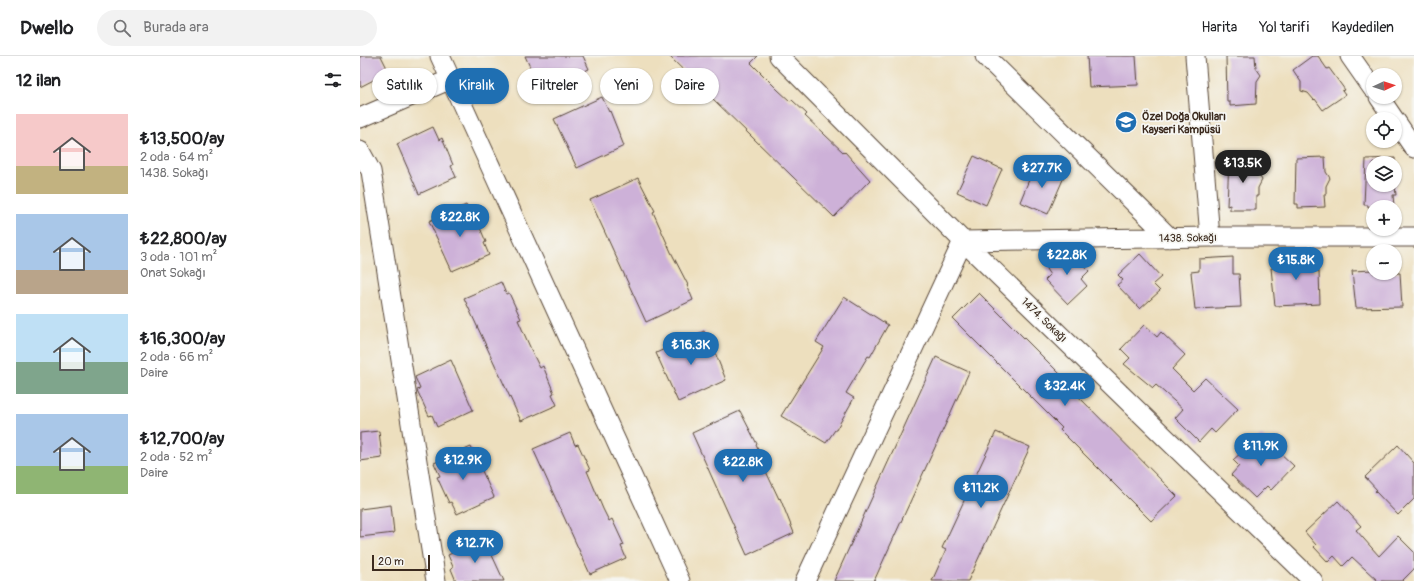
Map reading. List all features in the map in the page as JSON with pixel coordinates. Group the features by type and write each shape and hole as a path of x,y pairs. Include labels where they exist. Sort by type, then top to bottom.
{"street":[{"path":"440,56 446,68"},
{"name":"1474. Sokağı","path":"779,56 963,241 1313,581"},
{"path":"985,56 1170,238"},
{"path":"1195,56 1210,237"},
{"path":"1350,56 1366,79"},
{"path":"360,118 445,82"},
{"path":"462,104 678,580"},
{"path":"1402,131 1414,148"},
{"path":"360,151 371,171 436,581"},
{"name":"1438. Sokağı","path":"963,241 1210,237 1414,237"},
{"path":"805,581 963,241"}],"building":[{"path":"360,56 381,56 387,68 372,68 372,81 360,87"},
{"path":"525,56 583,56 589,68 530,68"},
{"path":"669,56 758,56 751,63 790,101 792,100 807,114 805,116 844,153 845,152 870,180 834,217 718,104 719,68 681,68"},
{"path":"1087,56 1136,56 1138,85 1089,87"},
{"path":"1226,56 1255,56 1256,68 1261,75 1257,81 1256,104 1230,106 1230,102 1227,102"},
{"path":"1312,56 1318,56 1345,90 1342,91 1345,95 1323,110 1315,99 1314,100 1308,93 1301,91 1301,82 1293,70"},
{"path":"600,98 600,104 605,104 609,112 610,111 624,146 577,168 554,119 587,104 592,104 592,102"},
{"path":"433,127 439,140 442,138 453,165 451,166 456,177 419,194 397,144"},
{"path":"974,156 1002,169 986,205 957,192"},
{"path":"1325,157 1326,172 1330,178 1326,186 1326,194 1324,194 1325,207 1298,208 1298,204 1295,204 1296,158"},
{"path":"1229,159 1258,159 1258,174 1262,180 1258,188 1258,196 1256,196 1256,210 1230,210 1230,205 1227,206"},
{"path":"1366,159 1366,192 1396,192 1396,195 1393,195 1393,200 1366,200 1366,205 1364,205"},
{"path":"1035,165 1064,177 1048,214 1020,202"},
{"path":"638,178 655,211 653,212 688,285 693,300 646,322 590,200"},
{"path":"466,205 472,217 475,216 486,242 484,243 489,255 452,271 429,221"},
{"path":"1065,250 1069,250 1089,271 1081,279 1087,286 1068,304 1045,280 1050,275 1046,269"},
{"path":"1140,254 1161,277 1153,284 1160,291 1140,309 1117,285 1123,280 1118,275"},
{"path":"1312,254 1313,271 1319,271 1320,304 1275,306 1271,268 1279,268 1279,255"},
{"path":"1233,257 1233,274 1239,274 1241,307 1195,309 1191,272 1199,271 1199,259"},
{"path":"1366,270 1366,280 1400,280 1402,307 1356,308 1352,271"},
{"path":"501,282 506,294 509,293 521,319 518,320 540,368 543,366 554,393 552,394 557,405 521,421 464,298"},
{"path":"979,293 1071,385 1069,387 1177,496 1151,521 1060,430 1062,428 953,319"},
{"path":"844,297 888,325 870,357 868,356 846,393 854,398 836,430 826,443 781,416 824,347 816,342"},
{"path":"1144,325 1157,337 1161,332 1185,355 1172,369 1193,390 1205,378 1238,409 1215,433 1211,429 1199,442 1175,418 1183,409 1156,385 1153,388 1124,364 1130,358 1121,349"},
{"path":"704,331 710,346 712,345 726,380 678,402 656,353"},
{"path":"936,357 969,372 947,421 874,581 834,581"},
{"path":"451,360 473,410 437,427 432,415 429,416 417,390 420,389 415,377"},
{"path":"740,411 757,444 756,445 763,460 761,461 779,499 780,498 794,533 747,555 692,433"},
{"path":"379,431 382,458 360,461 360,433"},
{"path":"996,432 1030,447 968,581 932,581 946,550 942,548"},
{"path":"570,433 575,445 578,444 590,470 587,471 603,509 609,521 612,519 624,545 621,546 626,558 590,574 533,449"},
{"path":"1261,435 1294,466 1271,490 1267,486 1255,498 1231,475 1239,466 1233,460"},
{"path":"1398,445 1414,463 1414,499 1398,515 1375,491 1377,490 1365,477"},
{"path":"471,447 494,497 457,514 451,502 449,503 437,477 440,476 434,463"},
{"path":"1338,501 1361,526 1356,530 1379,556 1398,536 1414,552 1414,569 1402,581 1378,581 1352,557 1343,566 1334,556 1328,562 1314,547 1316,545 1305,532"},
{"path":"391,505 394,533 360,537 360,509"},
{"path":"484,538 504,581 456,581 451,569 453,567 448,555"}],"place":[{"name":"Özel Doğa Okulları Kayseri Kampüsü","path":"1126,122"}]}
